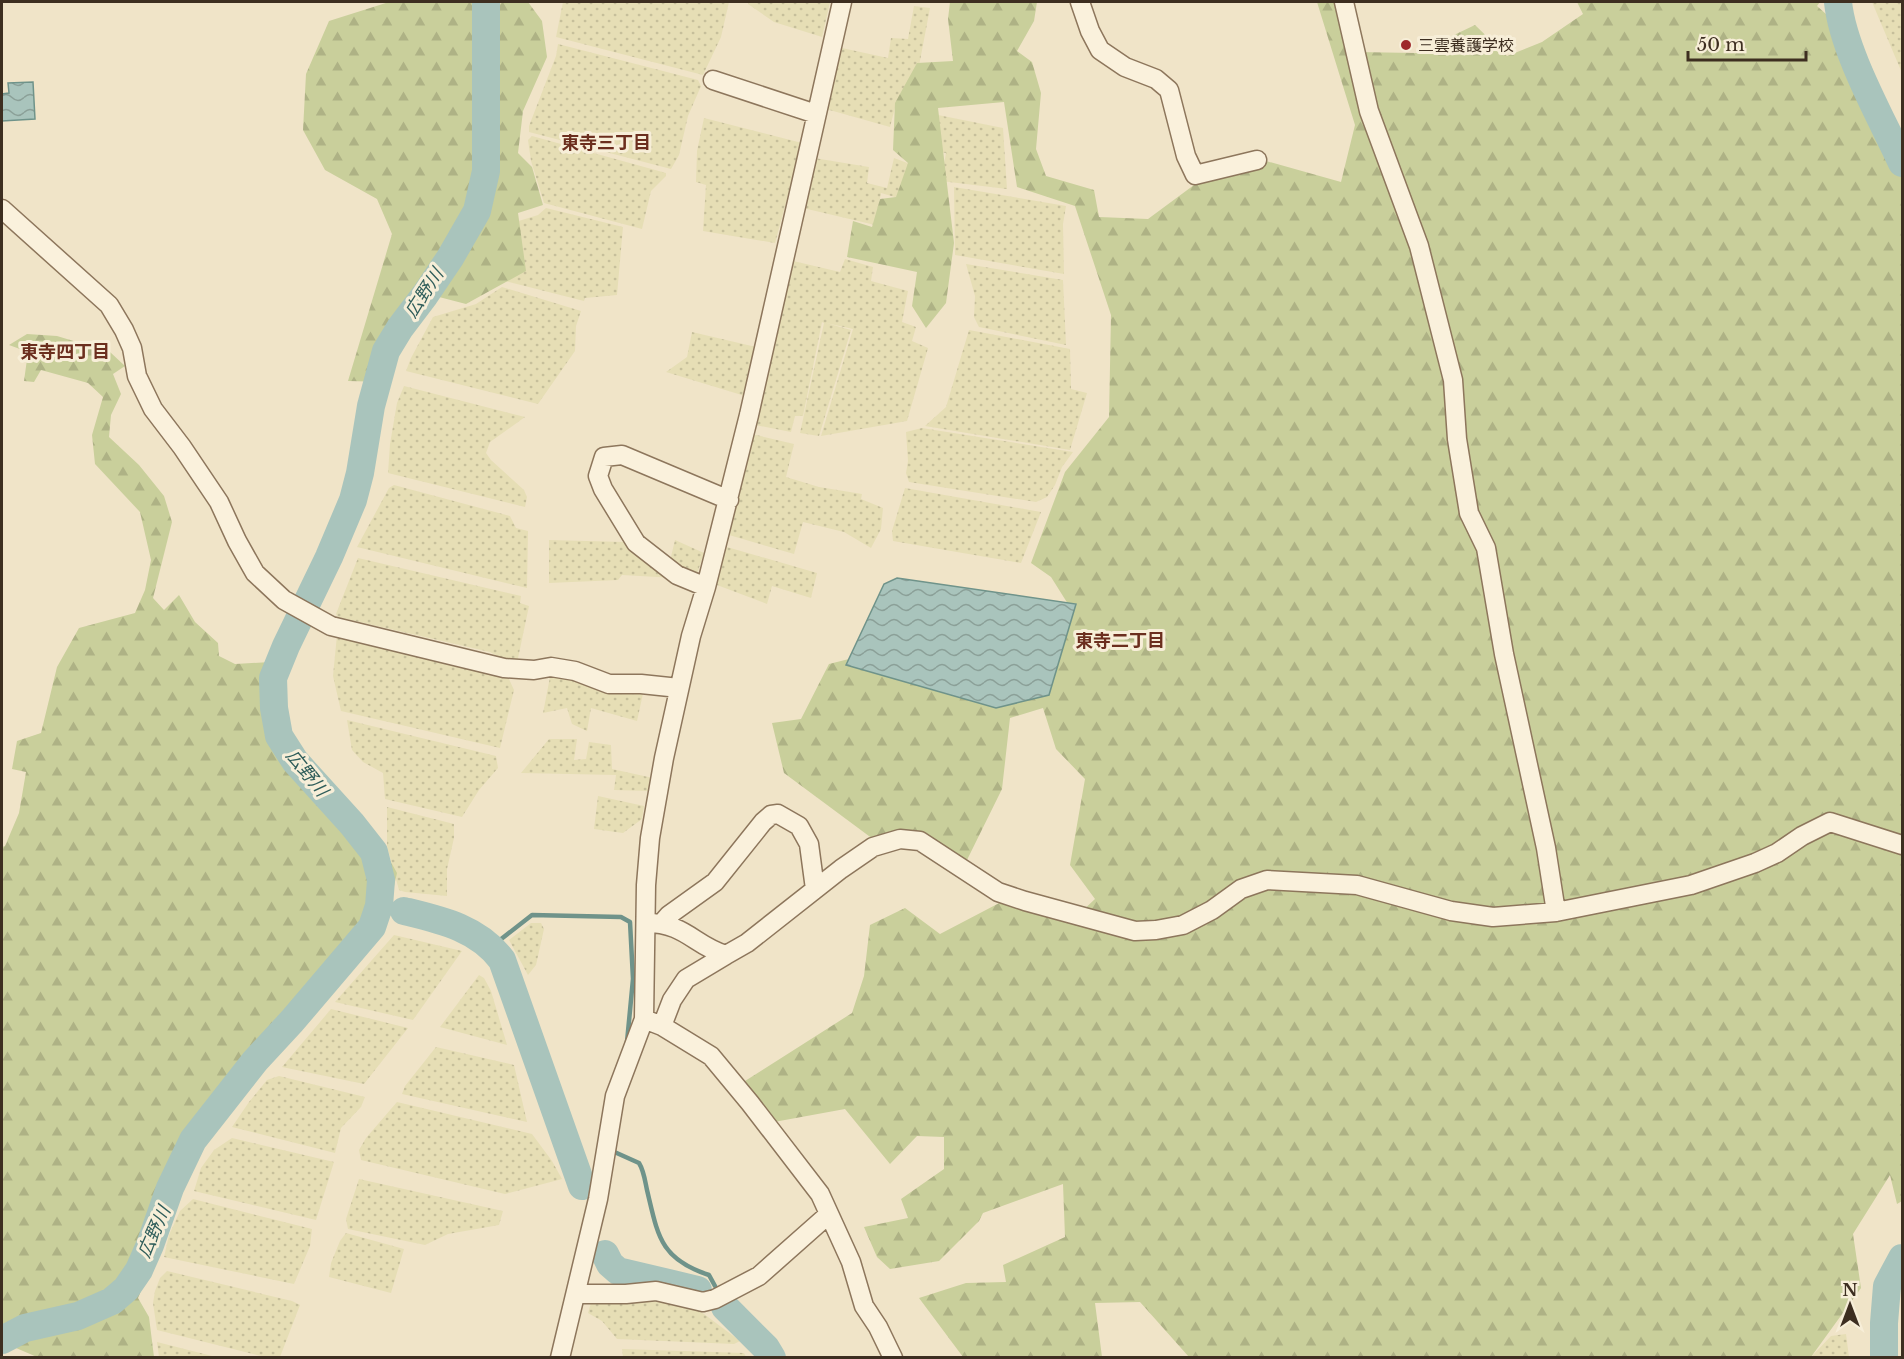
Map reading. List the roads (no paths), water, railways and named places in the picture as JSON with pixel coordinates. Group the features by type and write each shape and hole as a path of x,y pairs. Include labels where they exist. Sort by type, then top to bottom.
{"street":[{"path":"560,1358 598,1199 615,1096 644,1019 654,923 646,885 650,838 664,758 691,636 729,500 842,2"},
{"path":"1080,2 1090,31 1100,50 1125,68 1156,79 1169,90 1186,156 1195,175 1257,160"},
{"path":"1344,2 1369,111 1419,246 1453,380 1458,439 1469,513 1486,548 1504,654 1546,848 1556,912"},
{"path":"712,80 816,114"},
{"path":"2,209 109,305 128,339 137,376 153,409 219,502 237,542 255,573 284,600 331,626 504,668 534,670 551,667 575,671 609,684 641,684 679,688"},
{"path":"706,587 677,575 636,543 603,489 598,476 604,457 622,455 729,500"},
{"path":"654,923 715,882 771,815 778,814 799,826 809,844 815,889"},
{"path":"662,1026 672,1000 686,979 747,943 873,847 900,839 920,841 998,891 1025,901 1135,931 1183,925 1212,910 1241,889 1267,880 1357,885 1451,911 1492,917 1556,912 1691,885 1755,863 1830,822 1902,845"},
{"path":"654,923 686,932 712,951 726,955"},
{"path":"644,1019 662,1026 711,1056 820,1194 850,1262 864,1306 878,1327 893,1358"},
{"path":"576,1294 626,1294 656,1291 703,1302 715,1299 759,1276 829,1214"}],"water":[{"path":"33,82 35,119 2,121 2,94 9,93 8,83"},
{"path":"897,578 1076,604 1049,695 996,708 846,665 884,584"}],"waterway":[{"name":"広野川","path":"2,1340 25,1328 78,1316 112,1301 126,1289 139,1270 170,1188 193,1140 255,1061 372,927 379,906 381,880 374,852 295,761 279,736 274,708 273,678 353,500 371,406 386,351 450,258 477,211 486,171 486,2"},
{"path":"1838,2 1841,21 1855,62 1902,163"},
{"path":"379,906 387,907"},
{"path":"404,911 458,927 482,940 502,960 582,1186"},
{"path":"491,947 532,915 621,917 630,922 633,979 627,1042"},
{"path":"610,1150 639,1163 654,1220 664,1244 680,1261 709,1275 715,1286"},
{"path":"605,1254 610,1264 618,1271 698,1290"},
{"path":"1884,1358 1887,1286 1902,1258"},
{"path":"725,1307 766,1348 772,1358"}],"place":[{"name":"三雲養護学校","path":"1406,45"}],"district":[{"name":"東寺三丁目","path":"606,143"},
{"name":"東寺四丁目","path":"65,352"},
{"name":"東寺二丁目","path":"1120,641"}]}
